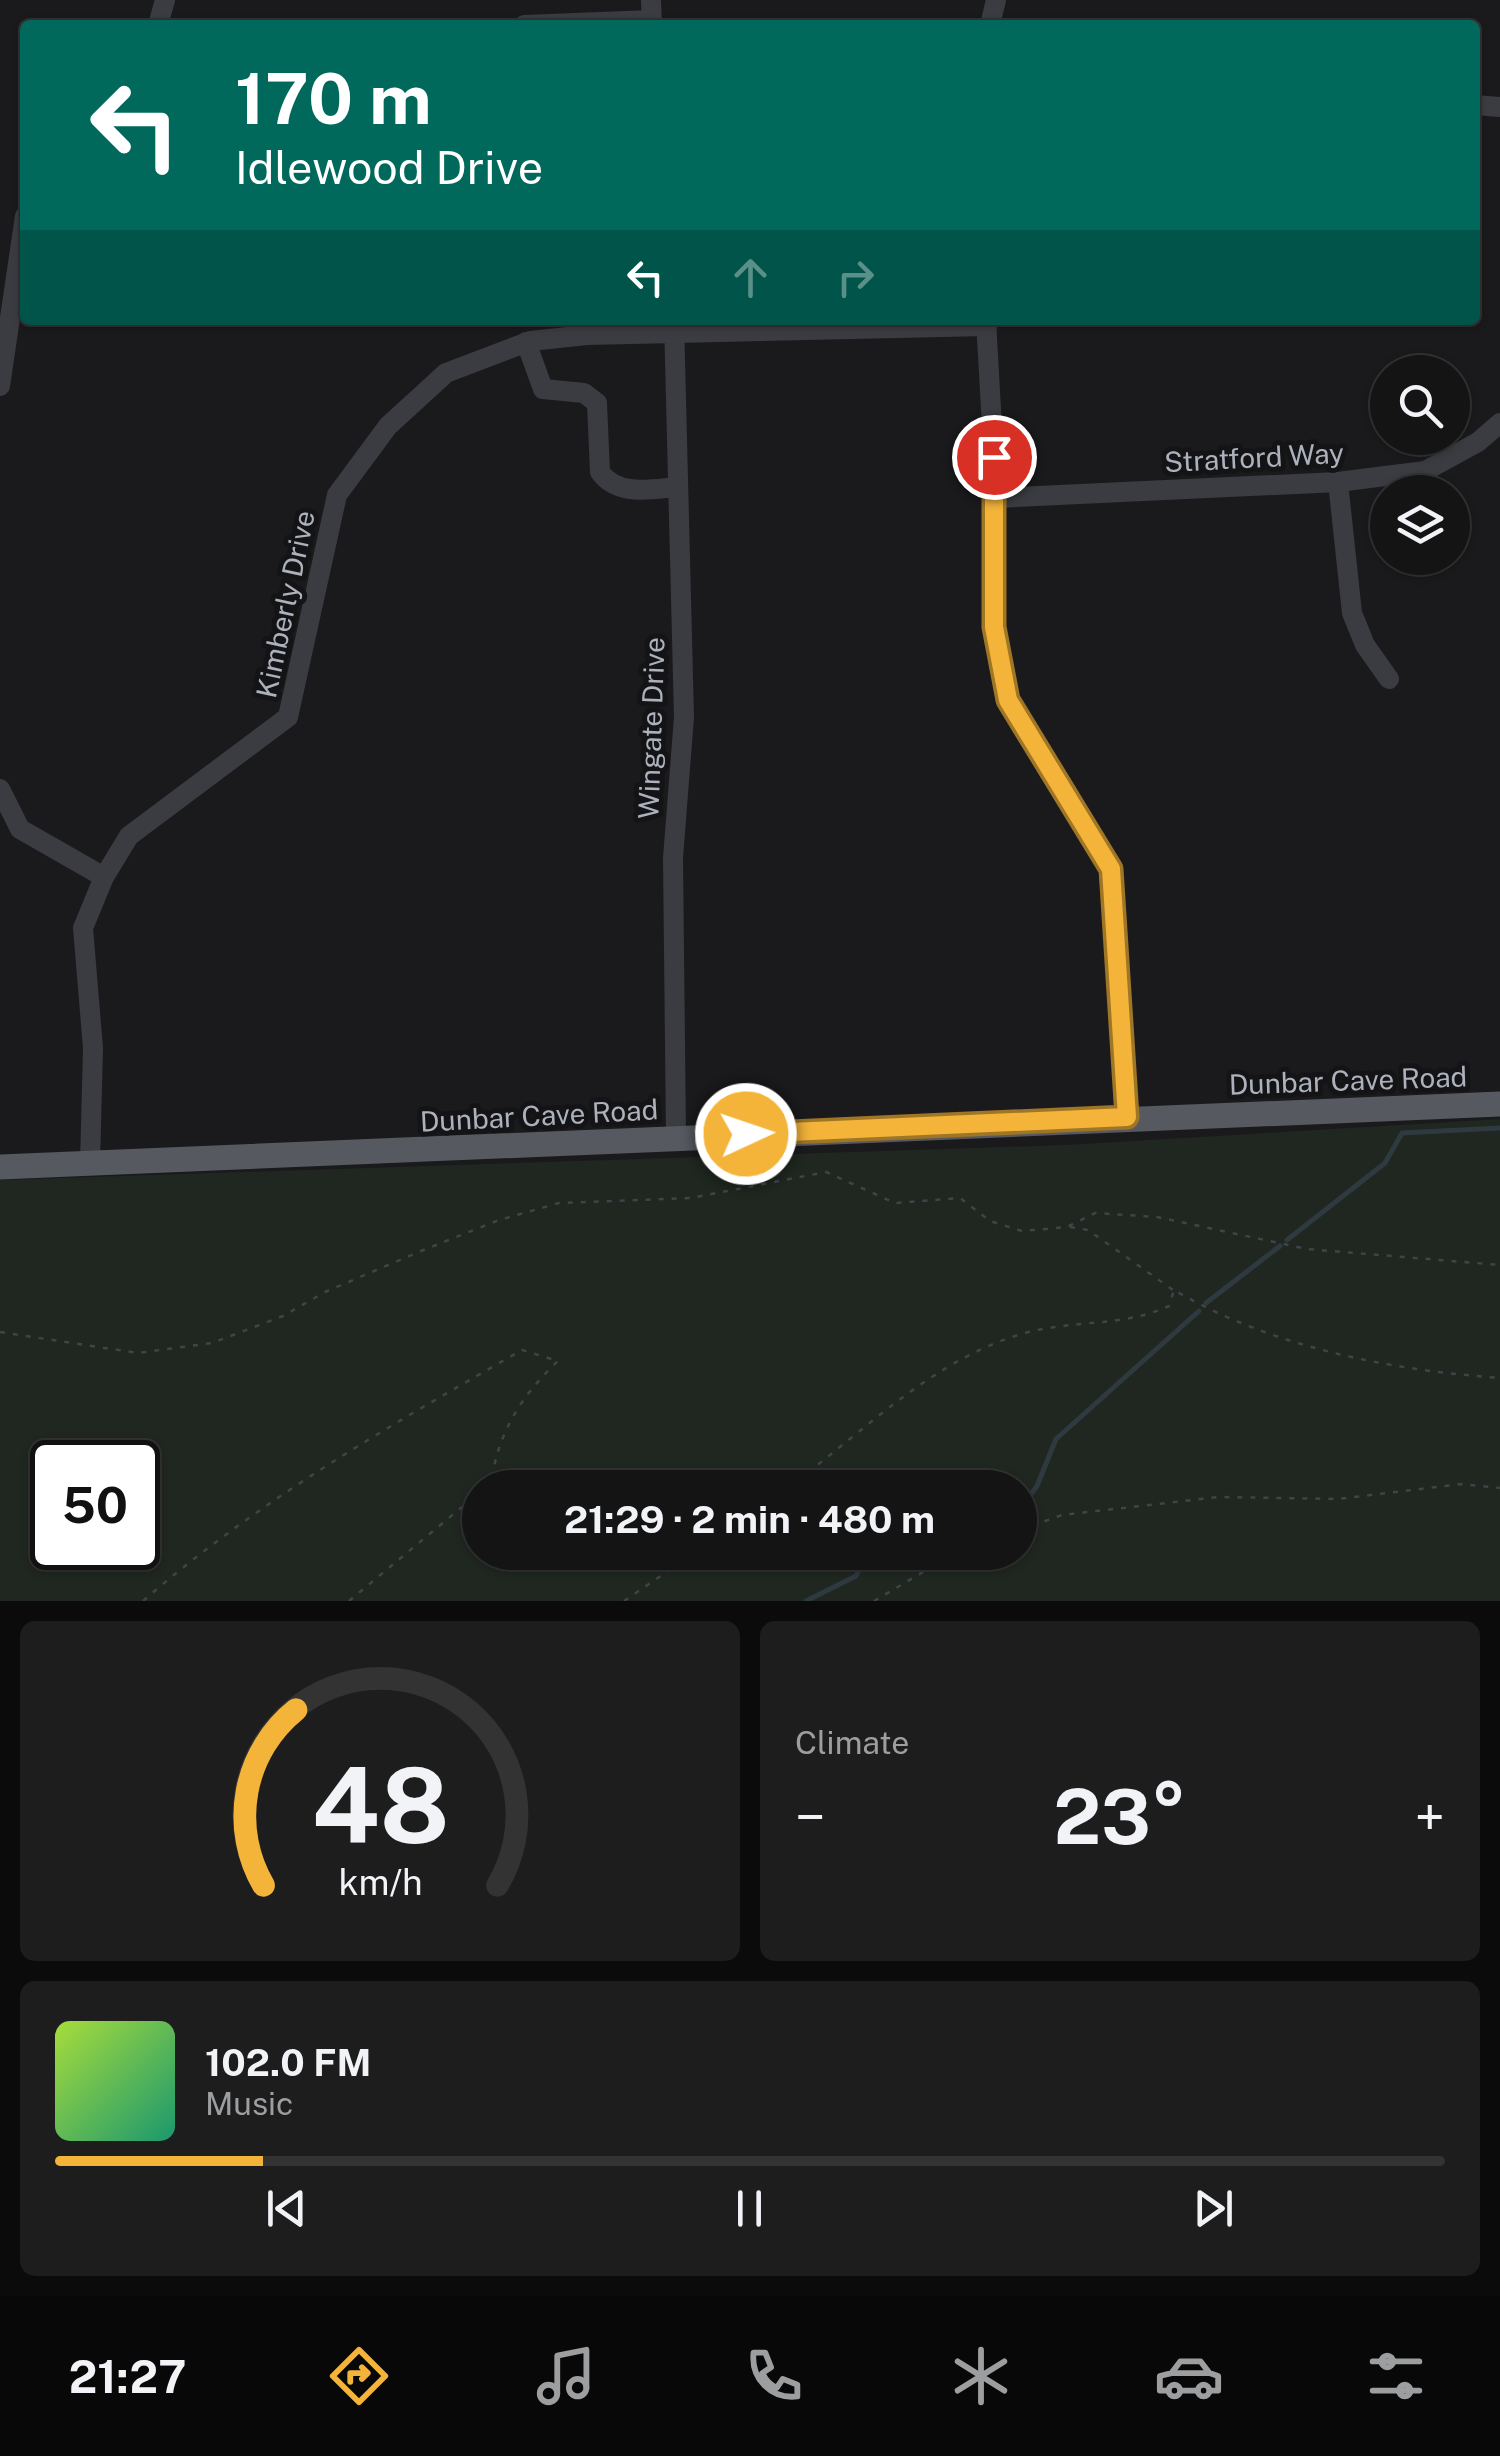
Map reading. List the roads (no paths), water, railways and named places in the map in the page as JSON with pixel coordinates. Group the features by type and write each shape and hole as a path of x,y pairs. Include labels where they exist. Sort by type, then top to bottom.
{"main road":[{"name":"Dunbar Cave Road","path":"0,1168 1500,1104"}],"street":[{"path":"588,20 652,15"},
{"path":"0,386 20,250"},
{"name":"Kimberly Drive","path":"90,1164 93,1048 83,928 104,877 130,836 288,718 336,495 388,426 446,373 526,342 674,326 778,325"},
{"path":"986,325 996,498 994,627 1008,700 1111,869 1127,1117"},
{"name":"Wingate Drive","path":"674,326 684,717 672,858 676,1138"},
{"path":"526,342 544,389 584,393 597,404 600,472 606,480 616,487 637,490 678,487"},
{"name":"Stratford Way","path":"996,498 1338,482 1425,472 1478,442 1500,423"},
{"path":"1338,482 1352,613 1365,645 1389,679"},
{"path":"0,789 20,828 104,877"}],"waterway":[{"path":"1287,1240 1385,1163 1402,1133 1500,1128"},
{"path":"1206,1303 1280,1246"},
{"path":"1037,1486 1056,1439 1199,1311"},
{"path":"806,1601 856,1576 859,1570"}]}
